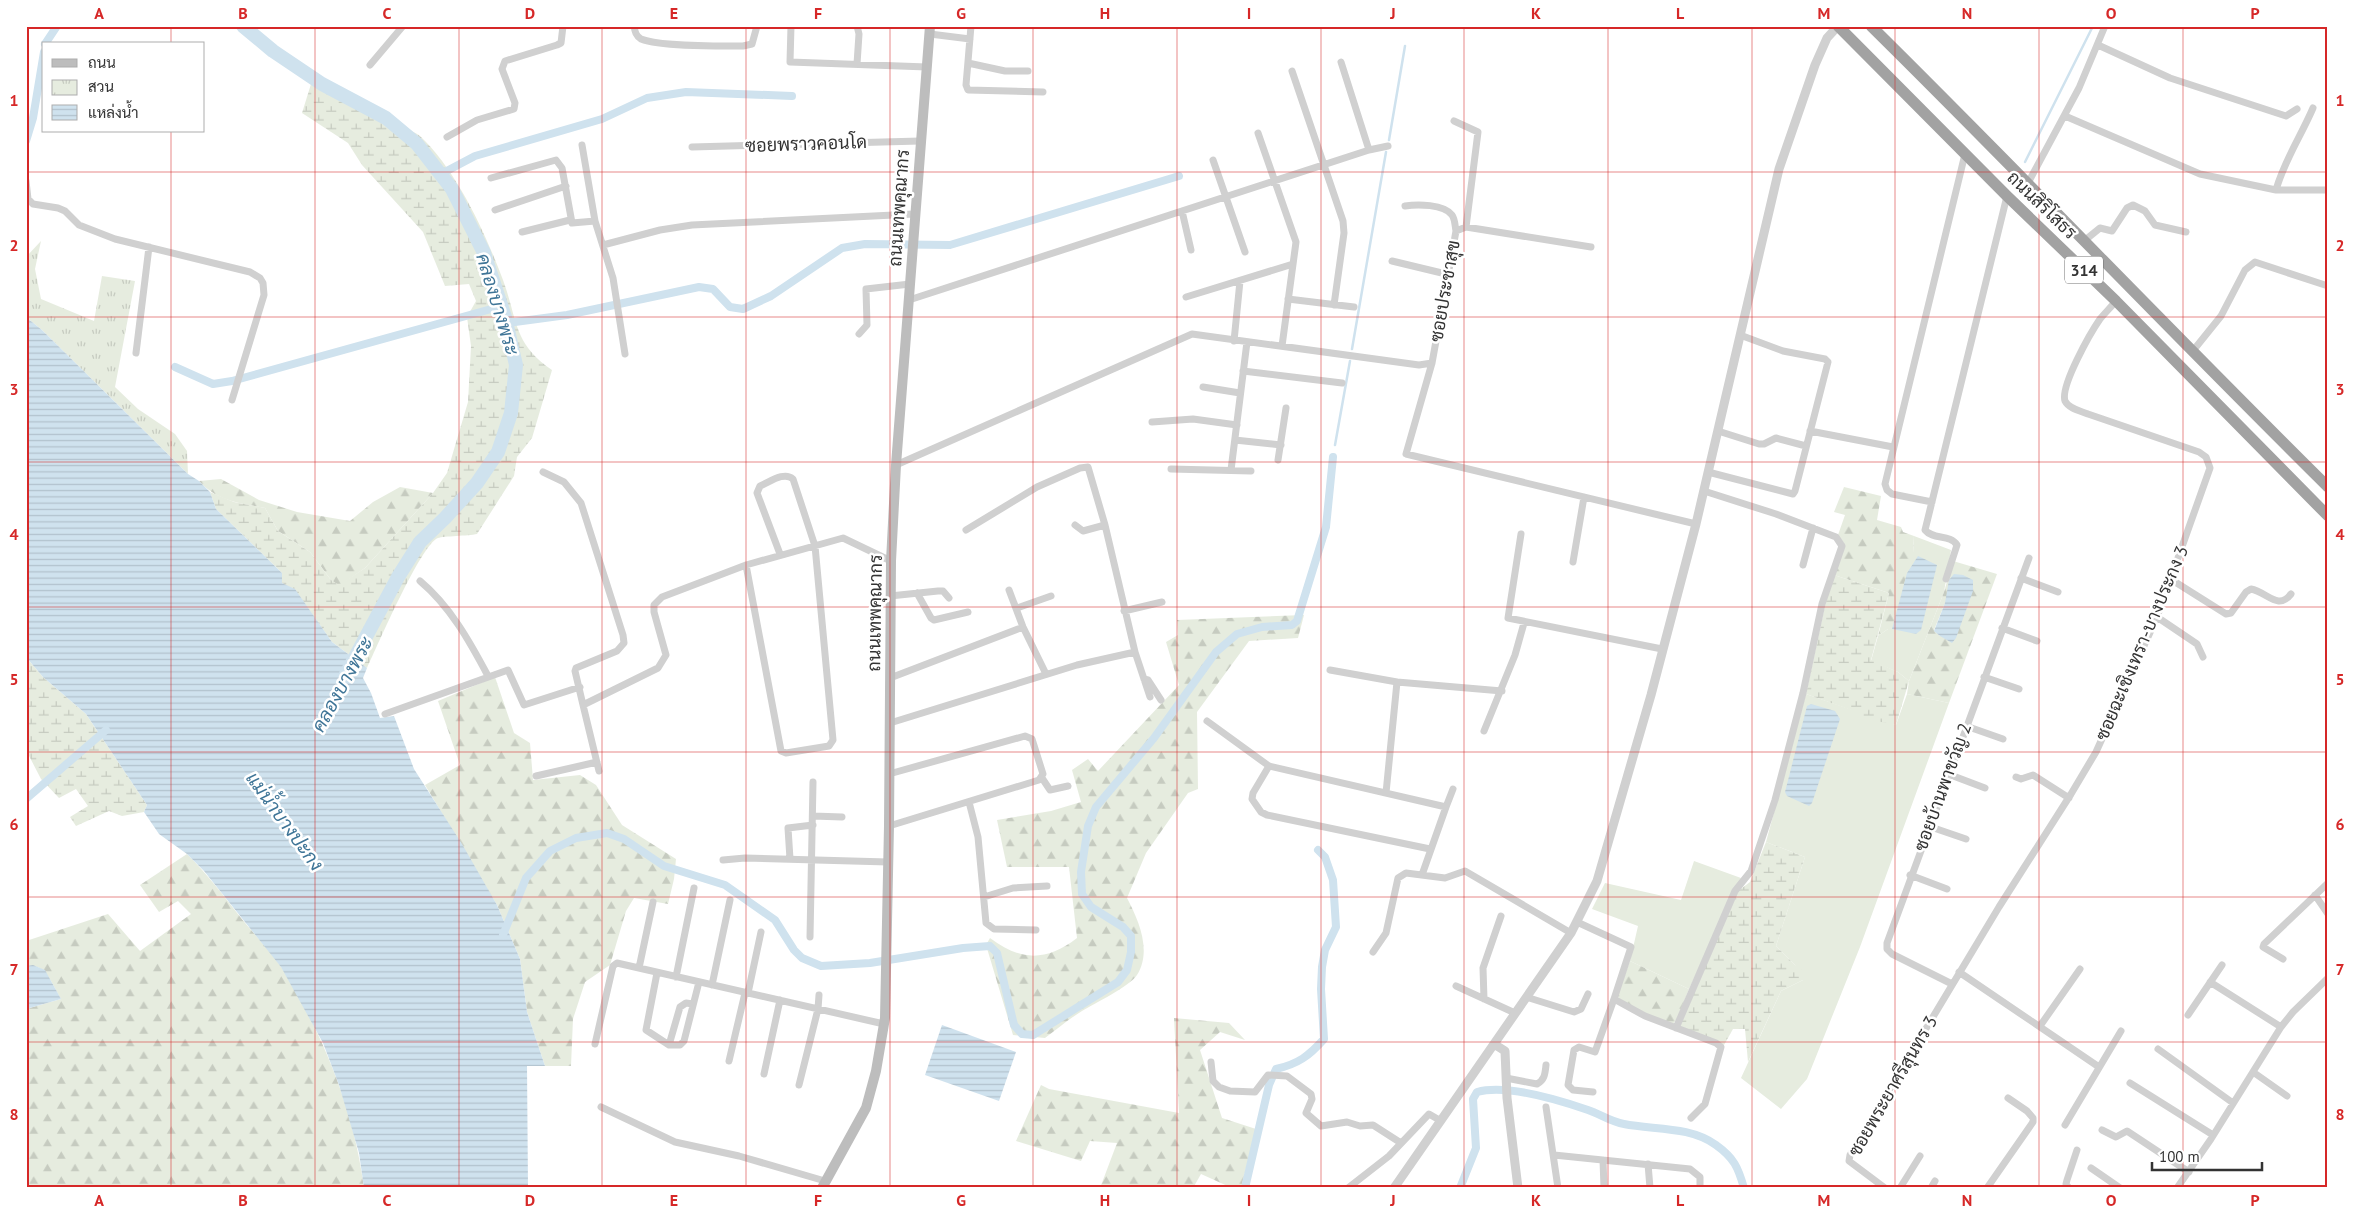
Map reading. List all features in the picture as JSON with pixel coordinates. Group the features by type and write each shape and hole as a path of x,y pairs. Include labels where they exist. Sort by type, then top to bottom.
{"highway":[{"name":"ถนนสิริโสธร","path":"1838,26 2328,516"},
{"name":"ถนนสิริโสธร","path":"1871,26 2028,183 2192,352 2328,487"}],"main road":[{"name":"ถนนเทพคุณากร","path":"823,1184 866,1108 876,1071 884,1024 889,826 891,561 914,214 930,30"}],"street":[{"path":"370,65 403,26"},
{"path":"447,137 477,120 514,109 516,102 502,69 505,61 557,45 561,42 563,26"},
{"path":"634,26 636,34 640,38 655,42 743,46 752,44 757,26"},
{"path":"791,26 790,62 927,67"},
{"path":"856,26 860,34 857,64"},
{"path":"971,26 966,85 970,91 1043,92"},
{"path":"1394,1188 1571,933 1597,881 1696,524 1779,169 1792,127 1827,38 1838,26"},
{"path":"2028,183 2065,116 2105,26"},
{"path":"930,30 970,39"},
{"path":"2098,45 2170,78 2277,113 2288,116 2297,108"},
{"path":"968,62 1006,71 1028,71"},
{"path":"1342,62 1369,150"},
{"path":"1292,71 1322,165 1343,221 1344,233 1334,305"},
{"path":"2276,190 2282,169 2301,136 2312,108"},
{"path":"2065,116 2200,174 2276,190 2328,190"},
{"name":"ซอยประชาสุข","path":"1454,121 1478,132 1466,226"},
{"path":"1258,133 1295,234 1282,346"},
{"name":"ซอยพราวคอนโด","path":"692,147 920,141"},
{"path":"582,145 595,222 604,245 613,278 625,354"},
{"path":"909,300 1322,165 1388,146"},
{"path":"1932,502 1892,494 1887,490 1885,484 1965,154"},
{"path":"491,178 556,160 562,168 570,220 575,224 595,222"},
{"path":"1213,160 1245,252"},
{"path":"26,181 28,199 33,204 58,208 88,229 115,239 238,268 260,278 263,283 264,295 232,400"},
{"path":"496,210 566,186"},
{"path":"1946,579 1957,545 1951,539 1928,534 1925,530 2007,196"},
{"path":"1405,206 1420,204 1447,211 1454,218 1456,231"},
{"path":"2084,241 2100,228 2112,231 2127,208 2132,205 2145,211 2155,225 2186,232"},
{"path":"1182,211 1191,250"},
{"path":"604,245 660,230 692,224 914,214"},
{"path":"522,232 570,220"},
{"name":"ซอยประชาสุข","path":"1584,497 1406,454 1432,364 1446,274 1456,231 1466,226 1591,247"},
{"path":"136,353 149,247"},
{"path":"1392,261 1446,274"},
{"path":"2192,352 2221,316 2245,270 2255,262 2328,286"},
{"path":"1186,297 1293,264"},
{"path":"1234,340 1240,281"},
{"path":"859,334 867,325 866,289 910,284"},
{"path":"1288,299 1354,307"},
{"name":"ซอยฉะเชิงเทรา-บางประกง 3","path":"1959,972 2096,752 2172,580 2210,468 2206,456 2199,452 2071,408 2065,402 2064,392 2071,372 2100,319 2116,302"},
{"path":"896,464 1185,336 1200,334 1247,342 1419,364 1432,364"},
{"path":"1708,472 1793,494 1827,360 1783,351 1740,335"},
{"path":"1231,470 1247,342"},
{"path":"1243,371 1342,383"},
{"path":"1203,386 1240,393"},
{"path":"1278,460 1286,408"},
{"path":"1152,422 1193,419 1237,425"},
{"path":"1810,431 1893,447"},
{"path":"1718,432 1759,444 1764,444 1776,438 1806,446"},
{"path":"1235,440 1280,445"},
{"path":"966,530 1037,487 1085,467 1090,470 1105,525 1124,611 1150,698"},
{"path":"1171,469 1251,471"},
{"path":"543,472 564,482 581,503 624,643 617,651 576,668 575,671 599,771"},
{"path":"746,565 781,751 786,753 829,746 833,740 815,546 793,479 785,475 760,486 757,492 780,554"},
{"path":"1676,1028 1735,890 1751,872 1775,800 1803,693 1822,604 1842,546 1836,537 1704,491"},
{"path":"1573,562 1584,497 1696,524"},
{"path":"1075,525 1083,531 1105,525"},
{"path":"1803,566 1812,528"},
{"path":"1521,534 1508,617 1510,620 1662,649"},
{"path":"583,705 658,668 664,661 666,655 654,612 657,600 746,565 780,554 846,538 891,561"},
{"name":"ซอยบ้านพาขวัญ 2","path":"1952,984 1892,954 1887,948 1887,943 1928,826 2029,558"},
{"path":"2021,578 2058,592"},
{"path":"2172,580 2226,614 2231,613 2246,592 2251,589 2278,602 2284,602 2291,594"},
{"path":"420,581 436,596 452,616 488,676"},
{"path":"1009,590 1046,674"},
{"path":"890,596 943,591 949,598"},
{"path":"917,593 934,620 968,612"},
{"path":"1017,608 1051,596"},
{"path":"1124,611 1162,602"},
{"path":"2157,617 2197,644 2203,657"},
{"path":"1484,732 1502,691 1524,623"},
{"path":"890,678 1024,627"},
{"path":"2002,628 2037,641"},
{"path":"890,723 1046,674 1103,658 1135,652"},
{"path":"385,714 508,670 524,705 580,687"},
{"path":"1330,670 1397,682 1502,691"},
{"path":"1984,677 2019,689"},
{"path":"1144,679 1148,680 1161,700"},
{"path":"1386,793 1397,682"},
{"path":"1207,721 1269,766 1446,807"},
{"path":"1966,726 2003,739"},
{"path":"889,774 1025,736 1032,739 1043,774 1042,778 1050,790 1068,786"},
{"path":"536,776 597,762"},
{"path":"1269,766 1253,793 1252,799 1261,812 1266,815 1430,849"},
{"path":"1948,774 1985,788"},
{"path":"2016,777 2021,779 2033,775 2069,798"},
{"path":"889,826 1042,778"},
{"path":"810,938 813,782"},
{"path":"1423,872 1453,789"},
{"path":"969,802 978,837 986,923 994,929 1036,930"},
{"path":"813,816 842,817"},
{"path":"790,859 788,828 813,825"},
{"path":"1928,826 1966,839"},
{"path":"723,860 745,858 813,858 888,862"},
{"path":"1373,952 1386,933 1398,878 1406,873 1445,878 1465,871 1571,933"},
{"path":"1910,875 1947,889"},
{"path":"2283,959 2263,946 2264,944 2328,884"},
{"path":"984,897 1012,888 1047,886"},
{"path":"676,977 694,888"},
{"path":"2315,895 2328,914"},
{"path":"712,985 730,900"},
{"path":"639,968 653,902"},
{"path":"1484,999 1483,968 1501,916"},
{"path":"1577,922 1631,948 1595,1052 1579,1047 1574,1050 1568,1085 1573,1090 1592,1092"},
{"path":"729,1061 761,932"},
{"path":"595,1044 613,966 617,963 884,1024"},
{"path":"2188,1015 2222,965"},
{"path":"2040,1026 2080,969"},
{"path":"1959,972 2098,1067"},
{"name":"ซอยพระยาศรีสุนทร 3","path":"1885,1188 1852,1164 1849,1156 1959,972"},
{"path":"657,973 646,1030 669,1045 680,1045 684,1041 699,982"},
{"path":"2177,1188 2282,1026 2293,1012 2328,978"},
{"path":"2210,982 2282,1026"},
{"path":"1456,986 1515,1014"},
{"path":"1526,998 1574,1012 1581,1010 1588,994"},
{"path":"799,1085 818,1009 819,995"},
{"path":"1614,999 1645,1016 1716,1043 1721,1047 1705,1104 1691,1118"},
{"path":"764,1074 780,1000"},
{"path":"669,1045 680,1007 686,1003 694,1004"},
{"path":"2065,1125 2121,1031"},
{"path":"1494,1044 1504,1051 1507,1098 1518,1188"},
{"path":"2158,1049 2233,1103"},
{"path":"1211,1062 1213,1081 1219,1087 1230,1091 1255,1092 1260,1088 1266,1076 1275,1074 1287,1076 1311,1094 1312,1099 1306,1112 1322,1126 1348,1122 1360,1126 1373,1125 1401,1143"},
{"path":"1506,1080 1537,1084 1544,1076 1546,1065"},
{"path":"2252,1072 2287,1096"},
{"path":"2130,1083 2213,1135"},
{"path":"1987,1188 2033,1122 2033,1118 2027,1111 2008,1098"},
{"path":"1546,1106 1558,1188"},
{"path":"602,1108 675,1142 740,1156 823,1184"},
{"path":"1348,1188 1378,1166 1429,1114 1441,1121"},
{"path":"2102,1130 2116,1137 2127,1132 2189,1172"},
{"path":"2069,1188 2066,1184 2077,1150"},
{"path":"1554,1155 1690,1169 1700,1177 1700,1188"},
{"path":"1900,1188 1920,1156"},
{"path":"1603,1160 1604,1188"},
{"path":"1648,1164 1650,1188"},
{"path":"2091,1168 2120,1188"},
{"path":"1931,1188 1936,1180"}],"green space":[{"path":"311,84 378,120 417,134 433,150 458,184 488,242 523,340 539,360 552,370 532,438 517,457 514,476 477,534 438,538 430,544 389,619 367,668 332,642 295,590 282,583 282,573 216,509 210,492 234,502 265,508 278,531 310,552 331,580 339,585 365,568 433,493 447,473 468,402 471,346 467,317 476,301 469,284 445,286 423,232 362,165 348,143 302,113"},
{"path":"41,241 35,269 41,299 94,321 102,276 135,281 115,387 138,409 175,434 187,451 188,474 42,330 26,317 26,257"},
{"path":"221,479 259,500 297,512 350,521 373,502 400,487 433,493 365,568 339,586 331,580 310,552 278,531 265,508 237,503 221,497 206,488 199,481"},
{"path":"1844,487 1881,496 1877,520 1901,527 1903,532 1914,536 1913,553 1918,556 1907,573 1892,629 1888,629 1878,636 1889,593 1834,575 1844,543 1838,535 1845,515 1834,512"},
{"path":"1914,536 1951,550 1944,592 1909,681 1898,672 1871,661 1878,636 1888,629 1913,553"},
{"path":"1953,561 1997,574 1949,703 1907,694 1909,681 1944,592","holes":["1945,603 1940,636 1934,630"]},
{"path":"1834,575 1889,593 1871,660 1898,672 1909,681 1896,725 1852,716 1851,710 1806,694 1826,601"},
{"path":"1304,615 1298,638 1249,641 1197,712 1198,789 1188,793 1146,853 1127,898 1136,916 1144,946 1141,966 1137,975 1127,985 1077,1014 1045,1038 1013,1035 986,945 990,938 1012,951 1033,956 1055,951 1077,938 1069,867 1007,867 997,820 1051,811 1081,802 1072,770 1088,759 1098,771 1179,685 1166,642 1178,635 1177,620"},
{"path":"26,657 43,677 86,714 147,805 144,812 122,816 109,811 76,826 70,817 88,806 76,789 59,798 41,779 26,750"},
{"path":"495,677 514,733 530,743 533,780 580,775 596,785 622,825 676,859 674,879 668,904 634,898 626,911 610,965 585,982 573,1019 571,1066 545,1066 527,1012 520,959 497,905 425,785 460,765 438,701"},
{"path":"1806,694 1896,725 1907,694 1949,703 1860,947 1807,1079 1781,1109 1741,1078 1781,991 1803,980 1795,965 1776,946 1805,857 1766,842"},
{"path":"1766,842 1805,857 1776,946 1807,974 1803,980 1781,991 1748,1062 1745,1029 1733,1029 1724,1045 1680,1026 1738,891 1750,882"},
{"path":"187,854 277,961 311,1019 335,1074 353,1130 364,1188 26,1188 26,1009 61,999 48,976 43,971 33,966 26,966 26,941 108,914 140,951 191,914 178,901 159,912 140,885"},
{"path":"1694,861 1741,878 1689,989 1630,961 1638,926 1592,909 1605,883 1681,900"},
{"path":"1630,961 1689,989 1677,1019 1673,1024 1635,1010 1617,996"},
{"path":"1174,1018 1229,1023 1245,1040 1220,1032 1200,1050 1222,1118 1256,1129 1241,1188 1232,1188 1201,1174 1193,1188 1100,1188 1117,1143 1090,1141 1081,1161 1016,1141 1041,1085 1049,1089 1179,1113"}],"water":[{"name":"แม่น้ำบางปะกง","path":"26,317 42,330 188,474 199,481 210,492 216,509 282,573 282,583 295,589 332,642 367,668 363,678 380,718 394,716 414,769 462,844 497,905 520,959 527,1012 545,1066 527,1066 528,1188 364,1188 359,1153 339,1085 323,1043 281,967 204,871 187,854 159,834 144,812 147,805 86,714 43,677 26,657"},
{"path":"1918,556 1937,565 1921,630 1916,634 1892,629 1907,573"},
{"path":"1954,574 1963,575 1973,580 1973,591 1956,638 1952,643 1934,631 1945,603 1949,580"},
{"path":"1811,704 1835,711 1840,719 1812,803 1809,806 1787,796 1785,792 1807,706"},
{"path":"33,965 45,970 61,999 26,1009 26,966"},
{"path":"942,1025 1016,1052 999,1101 925,1075"}],"waterway":[{"path":"46,42 57,26"},
{"name":"คลองบางพระ","path":"243,26 273,51 322,84 386,118 417,144 452,189 484,253 505,317 516,365 511,413 498,452 477,483 420,542 398,577 346,674"},
{"path":"2025,162 2093,26"},
{"path":"1389,140 1405,46"},
{"path":"26,141 33,118 42,64"},
{"path":"441,174 475,156 602,119 647,98 686,92 792,96"},
{"path":"1352,349 1386,152"},
{"path":"507,323 567,315 699,287 713,289 730,307 743,309 771,296 842,248 865,244 950,245 1179,176"},
{"path":"175,367 213,384 232,381 502,306"},
{"path":"1335,445 1350,361"},
{"path":"503,935 526,878 550,851 576,838 607,833 624,839 664,866 725,885 775,920 794,950 802,958 821,966 870,963 963,948 990,946 997,953 1014,1025 1022,1034 1033,1035 1118,982 1127,970 1131,952 1131,936 1123,927 1091,907 1082,894 1081,872 1088,826 1096,807 1154,738 1216,652 1237,634 1262,627 1292,625 1297,621 1326,527 1333,457"},
{"path":"26,799 106,730"},
{"path":"1245,1188 1269,1085 1276,1069 1291,1065 1303,1058 1324,1039 1321,989 1322,967 1325,950 1336,927 1333,880 1325,857 1318,850"},
{"path":"1460,1188 1476,1148 1473,1099 1477,1092 1489,1090 1533,1094 1588,1110 1619,1123 1683,1132 1706,1139 1716,1145 1731,1159 1740,1174 1744,1188"}]}
